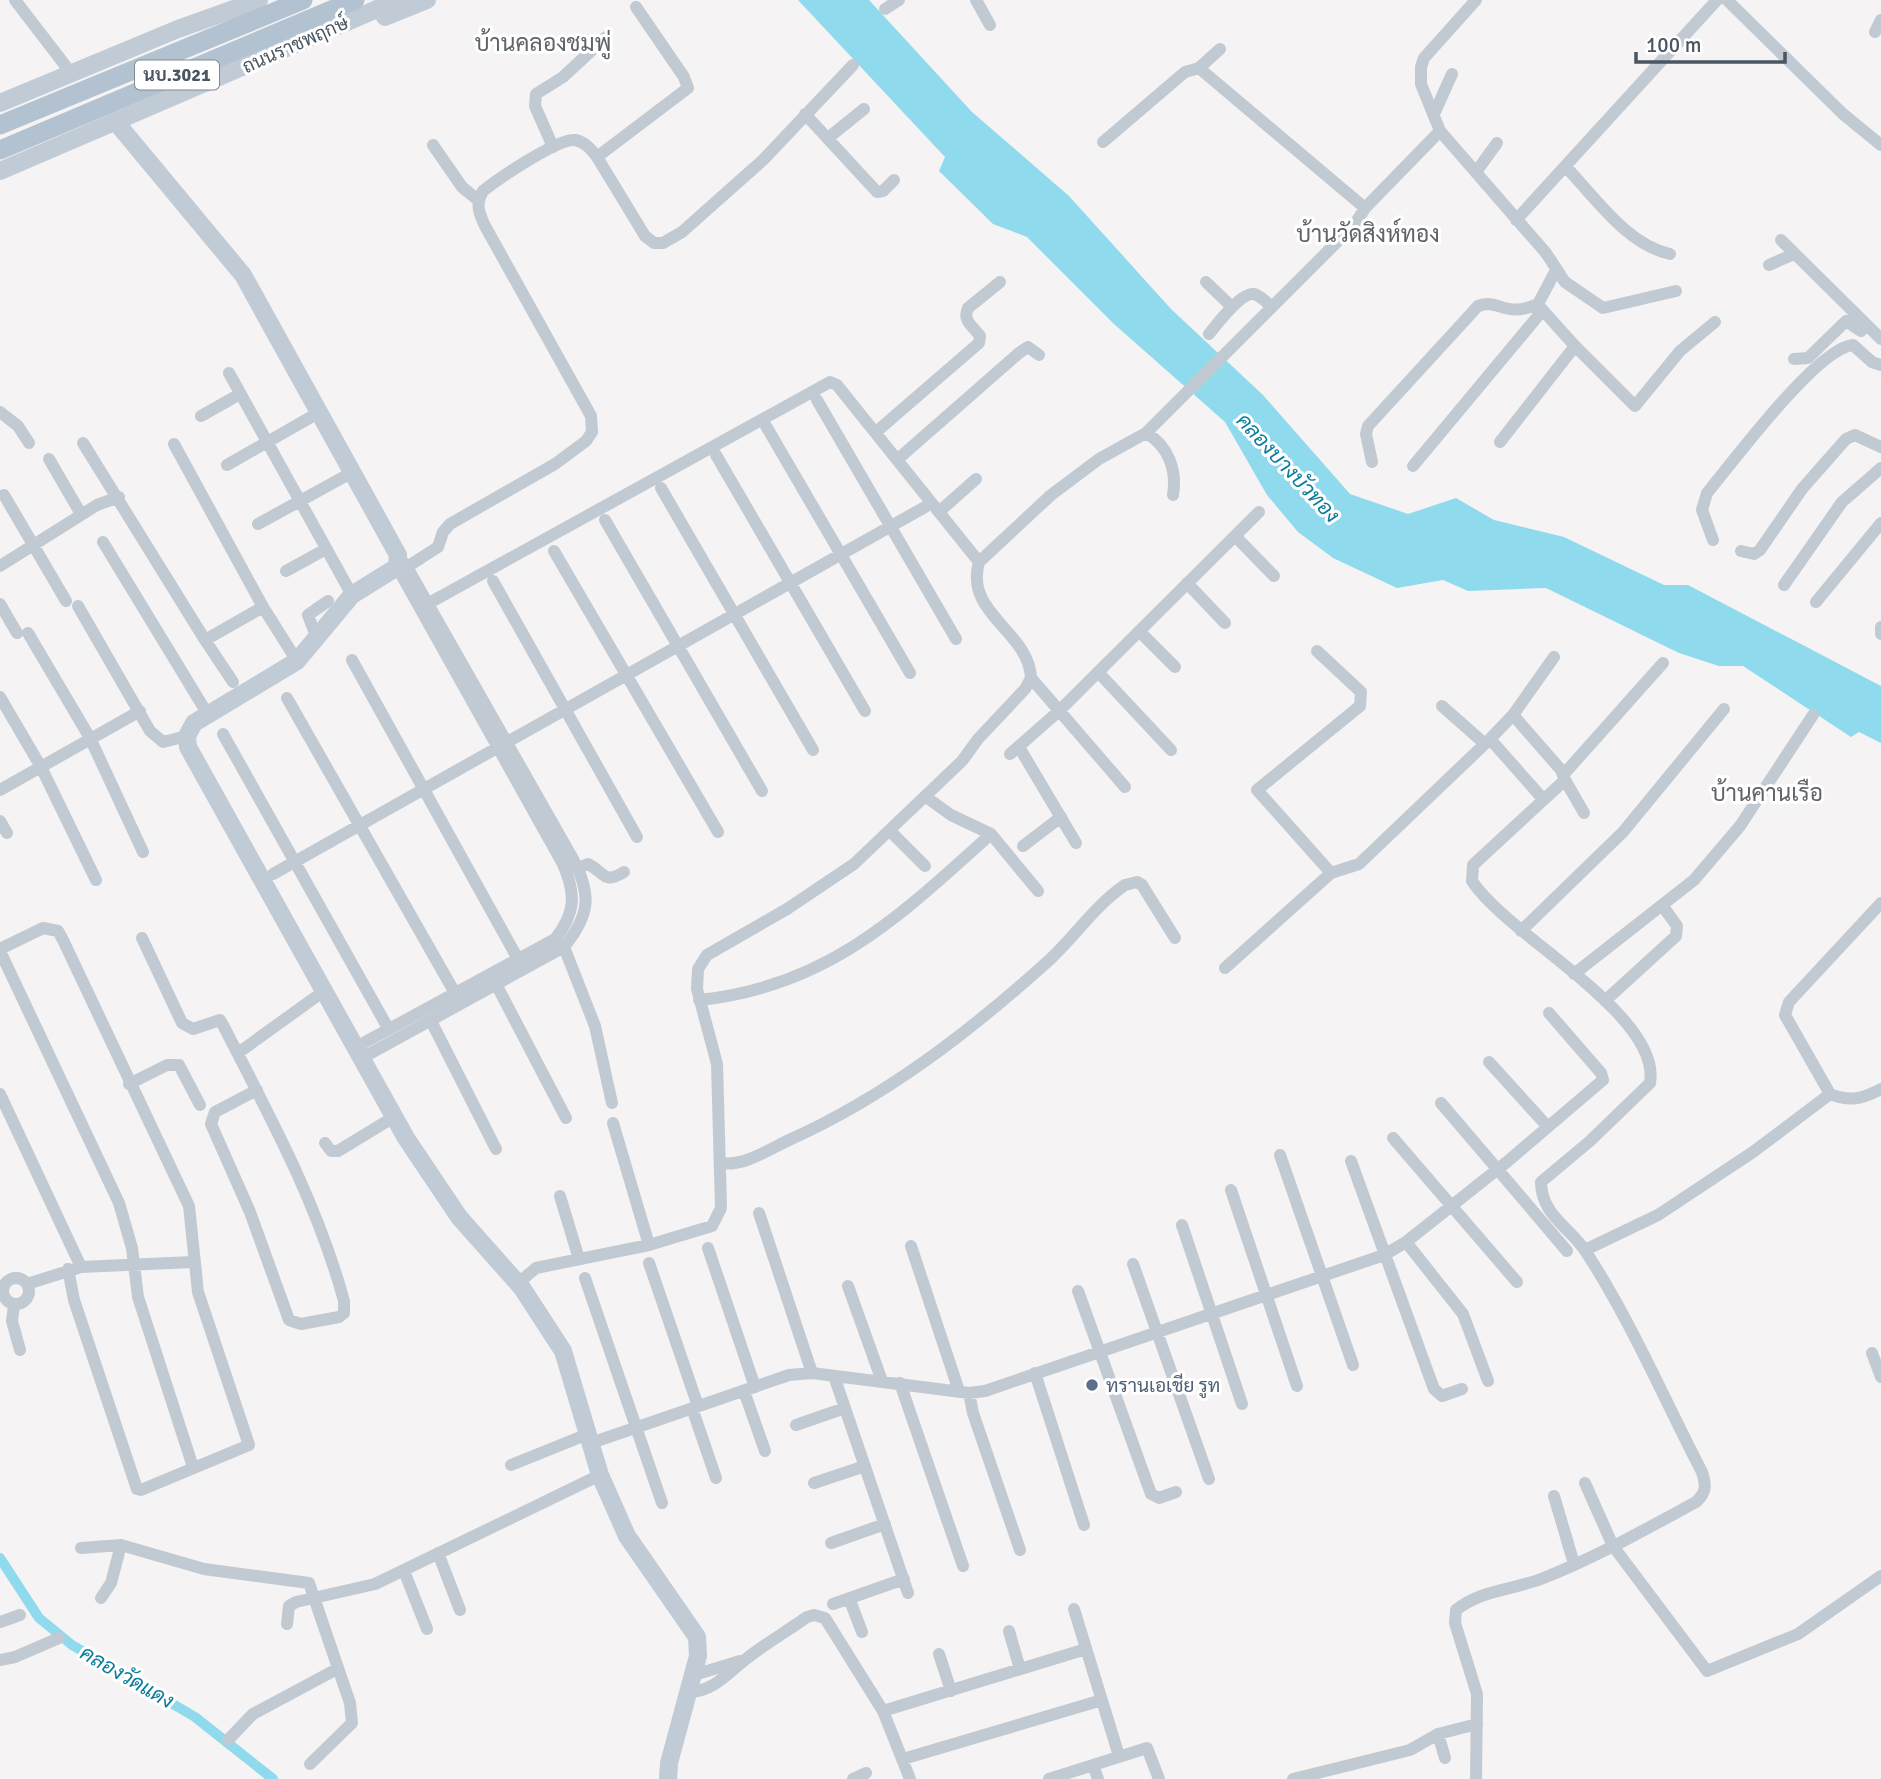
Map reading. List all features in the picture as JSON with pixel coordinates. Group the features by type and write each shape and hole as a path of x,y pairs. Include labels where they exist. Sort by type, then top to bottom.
{"main road":[{"name":"ถนนราชพฤกษ์","path":"0,125 303,0"},
{"name":"ถนนราชพฤกษ์","path":"0,150 355,0"}],"street":[{"path":"15,0 71,73"},
{"path":"191,25 236,0"},
{"name":"นบ.3021","path":"0,103 259,0"},
{"name":"ถนนราชพฤกษ์","path":"0,172 398,0"},
{"path":"257,61 317,44 427,0"},
{"path":"885,9 899,0"},
{"path":"976,0 990,25"},
{"path":"1476,0 1424,58 1421,67 1421,84 1440,131 1573,288 1603,308 1676,291"},
{"path":"1516,219 1717,0"},
{"path":"1727,0 1843,114 1881,145"},
{"path":"597,156 688,88 684,77 636,7"},
{"path":"553,147 535,106 536,94 562,77 606,37"},
{"path":"1103,142 1185,72 1199,68 1220,49"},
{"path":"478,200 491,185 553,147 566,141 577,140 587,145 597,156 645,236 654,243 663,243 682,232 740,181 853,65"},
{"path":"1199,68 1365,208"},
{"path":"1434,114 1452,74"},
{"path":"828,138 864,109"},
{"path":"805,114 877,192 883,191 894,180"},
{"path":"115,121 243,275 401,566 503,746 586,884 586,909 575,934 496,984 430,1021 359,1053"},
{"path":"1125,787 1031,678 1026,657 981,599 975,577 979,562 1051,495 1099,459 1146,433 1354,224 1365,208 1440,131"},
{"path":"1476,172 1497,143"},
{"path":"433,145 462,187 478,200 485,226 591,416 592,432 586,441 555,464 450,524 443,532 438,547 352,595 297,661 207,713 194,723 187,736 190,756 394,1117 458,1217 517,1284 563,1351 600,1475 626,1536 693,1628 699,1648 692,1684 669,1763 668,1779"},
{"path":"1565,166 1635,238 1655,251 1670,254"},
{"path":"1781,240 1881,339"},
{"path":"1769,265 1794,254"},
{"path":"1413,466 1541,307 1556,270"},
{"path":"876,432 979,343 980,336 966,320 965,313 968,307 1000,282"},
{"path":"1206,282 1232,307"},
{"path":"1209,334 1232,307 1251,294 1256,294 1272,307"},
{"path":"1372,462 1366,434 1368,426 1478,306 1494,304 1516,312 1541,307"},
{"path":"1541,307 1575,346 1629,401 1637,405 1684,347 1715,322"},
{"path":"1794,359 1808,359 1846,321 1853,322 1869,340 1881,345"},
{"path":"1713,540 1702,510 1707,493 1807,374 1849,345 1853,345 1872,362 1881,365"},
{"path":"1500,442 1575,346"},
{"path":"898,459 1025,349 1032,348 1039,355"},
{"path":"229,373 352,595"},
{"path":"425,606 456,586 824,384 836,385 979,562"},
{"path":"201,416 240,394"},
{"path":"817,400 956,639"},
{"path":"0,412 18,426 29,443"},
{"path":"227,466 318,413"},
{"path":"766,426 910,673"},
{"path":"1146,433 1165,450 1172,465 1176,479 1173,495"},
{"path":"1741,551 1754,554 1760,550 1802,489 1846,439 1855,435 1881,447"},
{"path":"83,443 233,682"},
{"path":"174,444 263,607 297,661"},
{"path":"716,455 864,711"},
{"path":"49,459 81,514"},
{"path":"1784,585 1842,502 1881,468"},
{"path":"258,524 351,473"},
{"path":"940,511 976,479"},
{"path":"661,488 813,750"},
{"path":"4,495 156,739 163,742 187,736"},
{"path":"0,566 81,514 119,498"},
{"path":"274,874 925,507"},
{"path":"1076,843 1015,750 1098,672 1259,512"},
{"path":"605,520 762,791"},
{"path":"1816,602 1881,523"},
{"path":"1235,536 1274,576"},
{"path":"103,542 207,713"},
{"path":"286,571 326,549"},
{"path":"554,551 718,832"},
{"path":"493,581 637,837"},
{"path":"1187,583 1224,623"},
{"path":"317,639 308,615 328,601"},
{"path":"0,604 90,738 143,852"},
{"path":"205,640 263,607"},
{"path":"1881,627 1881,634"},
{"path":"1139,631 1175,667"},
{"path":"1317,651 1361,692 1360,706 1257,790 1331,873"},
{"path":"1225,968 1331,873 1359,864 1513,715 1554,657"},
{"path":"352,660 518,959"},
{"path":"1476,1779 1477,1694 1455,1623 1456,1610 1470,1598 1539,1579 1613,1546 1696,1502 1703,1496 1706,1486 1702,1472 1585,1250 1546,1207 1541,1194 1541,1182 1640,1095 1650,1083 1652,1072 1649,1058 1607,999 1521,931 1478,890 1472,873 1473,865 1544,799 1662,663"},
{"path":"1098,672 1171,750"},
{"path":"517,1284 532,1269 649,1245 712,1226 721,1208 717,1064 699,1000 698,969 707,955 829,883 890,831 962,761 978,738 1025,689 1031,678"},
{"path":"0,697 41,767 96,880"},
{"path":"288,698 455,993"},
{"path":"1442,706 1487,742 1544,799"},
{"path":"1521,931 1623,832 1724,709"},
{"path":"0,790 139,711"},
{"path":"1513,715 1564,777 1584,813"},
{"path":"1574,974 1694,880 1740,826 1814,715"},
{"path":"223,734 388,1028"},
{"path":"503,746 572,886 573,906 560,943 595,1027 612,1103"},
{"path":"926,797 951,815 991,834 1038,891"},
{"path":"1023,846 1061,817"},
{"path":"0,821 7,834"},
{"path":"890,831 925,866"},
{"path":"699,1000 734,996 779,985 833,959 906,911 991,834"},
{"path":"578,868 588,864 607,878 614,879 624,872"},
{"path":"720,1163 733,1165 801,1135 848,1112 921,1066 1045,964 1125,885 1137,882 1142,886 1175,938"},
{"path":"1881,903 1789,1002 1785,1015 1830,1094 1842,1099 1862,1100 1881,1089"},
{"path":"1607,999 1676,936 1677,926 1662,905"},
{"path":"0,1094 74,1268 74,1300 134,1485 141,1490 249,1445 198,1292 189,1206 58,931 43,928 0,950 101,1161 128,1229 138,1297 193,1467"},
{"path":"142,937 182,1023 193,1029 220,1020 238,1053 257,1090 314,1211 344,1300 344,1313 339,1317 301,1324 289,1320 250,1212 211,1124 215,1112 257,1090"},
{"path":"359,1053 388,1028 518,959 560,943"},
{"path":"496,984 566,1118"},
{"path":"238,1053 324,991"},
{"path":"511,1465 589,1439 636,1427 789,1375 812,1373 964,1392 1035,1373 1384,1255 1406,1242 1603,1080 1601,1073 1549,1013"},
{"path":"430,1021 496,1149"},
{"path":"1489,1062 1548,1127"},
{"path":"129,1084 167,1065 179,1065 200,1105"},
{"path":"1585,1250 1658,1215 1753,1152 1830,1094"},
{"path":"1441,1103 1567,1251"},
{"path":"324,1143 331,1151 338,1151 394,1117"},
{"path":"613,1123 649,1245"},
{"path":"1393,1138 1517,1282"},
{"path":"1280,1155 1353,1365"},
{"path":"1352,1161 1434,1389 1443,1396 1462,1389"},
{"path":"1231,1189 1297,1386"},
{"path":"560,1196 579,1259"},
{"path":"759,1213 812,1373"},
{"path":"1182,1224 1242,1404"},
{"path":"1406,1242 1463,1314 1488,1381"},
{"path":"911,1246 1020,1550"},
{"path":"708,1248 765,1451"},
{"path":"27,1284 74,1268 134,1262 193,1262"},
{"path":"649,1263 716,1478"},
{"path":"1133,1264 1209,1479"},
{"path":"0,1268 6,1301 14,1305"},
{"path":"585,1278 662,1503"},
{"path":"4,1289 20,1279 27,1284"},
{"path":"14,1305 27,1298 27,1284"},
{"path":"848,1286 882,1381"},
{"path":"1078,1290 1151,1493 1159,1498 1176,1492"},
{"path":"14,1305 12,1321 20,1350"},
{"path":"1872,1353 1881,1377"},
{"path":"1035,1373 1084,1525"},
{"path":"834,1376 908,1593"},
{"path":"900,1383 963,1566"},
{"path":"796,1425 845,1408"},
{"path":"814,1483 865,1466"},
{"path":"287,1624 291,1604 315,1596 352,1591 404,1572 600,1475"},
{"path":"1585,1483 1613,1546 1703,1669 1711,1671 1798,1634 1881,1576"},
{"path":"1554,1496 1574,1564"},
{"path":"831,1543 885,1524"},
{"path":"101,1598 111,1583 121,1545"},
{"path":"81,1548 121,1545 204,1569 309,1583 350,1703 352,1723 310,1764"},
{"path":"438,1553 460,1610"},
{"path":"404,1572 427,1629"},
{"path":"832,1604 904,1579"},
{"path":"849,1598 862,1632"},
{"path":"1074,1609 1119,1756"},
{"path":"0,1622 20,1615"},
{"path":"692,1684 745,1659 807,1617 814,1615 825,1618 883,1712 910,1779"},
{"path":"1009,1631 1020,1669"},
{"path":"0,1660 15,1657 59,1638"},
{"path":"883,1712 1086,1649"},
{"path":"939,1654 951,1690"},
{"path":"228,1740 253,1714 337,1669"},
{"path":"903,1759 1102,1700"},
{"path":"1293,1779 1341,1774 1410,1750 1438,1734 1478,1724"},
{"path":"1438,1734 1445,1758"},
{"path":"1049,1779 1147,1748 1151,1751 1159,1779"},
{"path":"1093,1765 1098,1779"},
{"path":"853,1779 866,1773"}],"water":[{"name":"คลองบางบัวทอง","path":"798,0 869,0 972,112 1069,196 1171,309 1263,395 1350,494 1408,514 1456,498 1494,520 1564,537 1664,585 1688,585 1881,686 1881,743 1859,732 1851,737 1743,666 1719,666 1679,653 1546,588 1468,591 1443,580 1397,588 1333,558 1298,532 1267,495 1225,422 1114,324 1027,237 993,224 939,171 945,157"}],"waterway":[{"name":"คลองวัดแดง","path":"0,1558 39,1618 72,1645 195,1717 273,1779"}],"place":[{"name":"ทรานเอเชีย รูท","path":"1092,1385"}],"district":[{"name":"บ้านคลองชมพู่","path":"543,43"},
{"name":"บ้านวัดสิงห์ทอง","path":"1368,234"},
{"name":"บ้านคานเรือ","path":"1767,793"}]}
